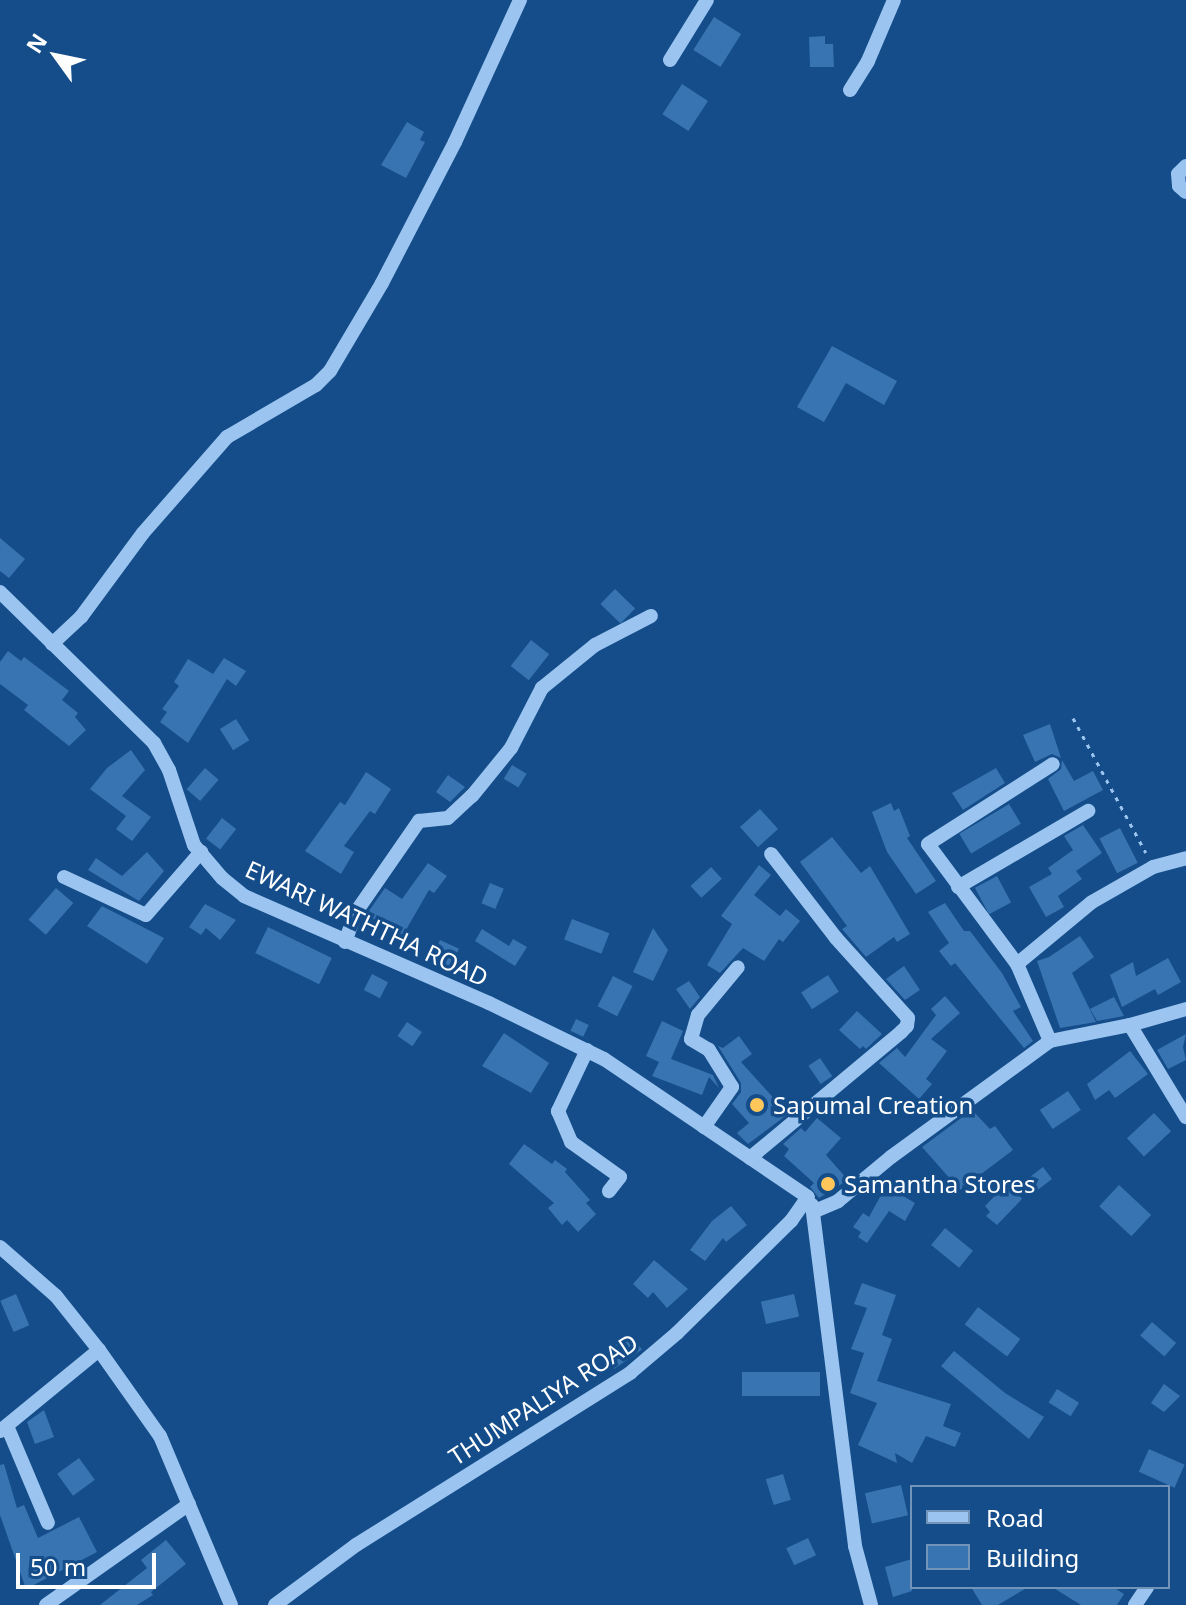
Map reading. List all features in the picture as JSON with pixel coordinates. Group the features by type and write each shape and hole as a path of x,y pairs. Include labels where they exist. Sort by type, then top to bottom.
{"street":[{"path":"52,644 81,617 143,533 227,437 316,385 330,371 382,283 467,119 520,0"},
{"path":"670,60 707,0"},
{"path":"850,90 868,61 894,0"},
{"path":"1186,166 1178,174 1179,186 1186,192"},
{"name":"EWARI WATHTHA ROAD","path":"0,592 154,743 169,770 186,829 222,878 244,896 587,1050 750,1158 812,1204"},
{"path":"345,942 356,912 419,821 448,818 472,796 511,748 542,688 595,645 651,616"},
{"path":"1050,1041 1017,964 928,844 1053,764"},
{"path":"958,887 1088,811"},
{"path":"64,877 146,915 201,852"},
{"path":"750,1158 901,1032 907,1026 908,1018 836,938 771,854"},
{"path":"1017,964 1092,902 1153,867 1186,858"},
{"path":"704,1127 732,1087 709,1050 691,1039 698,1015 738,967"},
{"path":"871,1605 855,1546 812,1204 838,1201 891,1157 1050,1041 1130,1025 1186,1009"},
{"path":"1130,1025 1186,1117"},
{"path":"587,1050 558,1111 571,1142 620,1177 609,1191"},
{"name":"THUMPALIYA ROAD","path":"275,1605 356,1545 630,1373 812,1204"},
{"path":"0,1247 56,1296 160,1436 231,1605"},
{"path":"0,1271 12,1259"},
{"path":"48,1523 3,1429 99,1350"},
{"path":"46,1605 189,1504"}],"path":[{"path":"1073,718 1153,867"}],"building":[{"path":"714,17 741,34 720,67 693,50"},
{"path":"825,36 825,44 833,44 834,67 810,67 809,37"},
{"path":"682,84 708,101 688,131 662,114"},
{"path":"407,122 424,132 420,140 425,142 406,178 381,165"},
{"path":"832,346 897,381 884,405 846,383 824,422 797,407"},
{"path":"0,538 25,559 9,578 0,571"},
{"path":"615,589 635,608 621,624 600,604"},
{"path":"531,640 549,654 529,680 511,666"},
{"path":"8,651 21,661 24,657 69,691 62,700 78,713 75,717 86,730 69,746 24,710 28,705 0,684 0,662"},
{"path":"224,658 246,671 236,686 227,679 188,743 160,722 167,712 162,709 179,686 174,682 188,659 213,674"},
{"path":"236,719 249,740 233,750 220,729"},
{"path":"1050,724 1061,758 1052,754 1035,762 1023,735"},
{"path":"131,750 145,770 122,796 151,817 132,841 116,829 126,816 90,789 107,768"},
{"path":"1062,760 1074,781 1093,771 1103,790 1064,811 1048,779 1061,769"},
{"path":"512,765 527,774 518,787 504,779"},
{"path":"205,768 219,780 200,801 187,789"},
{"path":"996,768 1005,783 963,810 952,793"},
{"path":"366,772 391,789 375,814 370,811 344,846 354,852 341,874 305,851 340,802 345,805"},
{"path":"448,775 465,787 450,802 436,792"},
{"path":"891,803 894,811 899,808 910,836 907,838 936,881 916,894 887,852 872,812"},
{"path":"1009,804 1021,824 971,854 959,834"},
{"path":"760,809 778,829 758,847 740,827"},
{"path":"222,818 236,829 220,850 206,838"},
{"path":"1083,825 1102,853 1076,871 1082,879 1058,896 1064,907 1046,917 1029,887 1052,874 1048,868 1073,850 1064,836"},
{"path":"1120,828 1138,863 1117,873 1100,838"},
{"path":"832,837 861,873 870,866 910,934 897,942 894,937 866,957 842,929 847,926 800,862"},
{"path":"147,852 164,871 139,901 88,870 96,858 122,876"},
{"path":"428,863 447,876 434,893 429,890 403,935 366,915 385,888 402,899"},
{"path":"759,865 771,875 754,895 780,916 786,909 800,921 783,942 779,939 764,961 743,948 720,973 707,965 732,924 721,916"},
{"path":"711,867 722,879 701,898 691,886"},
{"path":"997,876 1011,902 989,914 975,888"},
{"path":"490,883 504,889 495,909 481,903"},
{"path":"56,888 73,903 46,935 28,920"},
{"path":"945,903 964,931 970,931 1002,973 1021,1007 1013,1011 1033,1041 1024,1048 955,963 951,966 939,951 949,943 928,912"},
{"path":"205,904 236,920 220,940 206,928 201,935 189,927"},
{"path":"102,906 164,938 147,964 87,926"},
{"path":"572,919 609,933 601,954 564,940"},
{"path":"268,927 332,958 319,984 255,953"},
{"path":"653,928 668,950 653,981 633,972"},
{"path":"482,929 509,946 513,939 527,947 515,966 475,941"},
{"path":"1080,936 1094,957 1072,973 1096,1022 1060,1028 1037,961 1049,957"},
{"path":"440,940 459,949 448,972 429,963"},
{"path":"1168,958 1181,982 1158,995 1155,989 1122,1007 1110,975 1133,962 1136,976"},
{"path":"904,966 920,990 905,1000 886,979"},
{"path":"372,974 388,982 380,998 364,990"},
{"path":"828,975 839,992 812,1009 801,992"},
{"path":"613,976 633,986 617,1016 598,1006"},
{"path":"689,981 700,997 690,1009 676,989"},
{"path":"945,996 960,1013 931,1039 947,1051 926,1079 932,1084 919,1099 879,1063 897,1048 905,1057 936,1015 931,1009"},
{"path":"1114,997 1124,1016 1097,1021 1090,1009"},
{"path":"857,1011 882,1034 866,1049 863,1046 860,1049 839,1030"},
{"path":"576,1019 589,1025 583,1037 571,1031"},
{"path":"662,1021 683,1031 671,1059 713,1075 719,1088 709,1077 702,1095 652,1076 659,1062 646,1056"},
{"path":"407,1022 422,1032 412,1046 397,1036"},
{"path":"504,1033 549,1063 531,1093 482,1066"},
{"path":"1186,1034 1183,1047 1186,1060 1168,1069 1157,1050"},
{"name":"Sapumal Creation","path":"739,1036 752,1054 741,1062 788,1114 748,1144 737,1133 749,1123 732,1104 741,1092 741,1083 718,1046 723,1048"},
{"path":"1130,1051 1148,1074 1115,1098 1109,1090 1095,1100 1087,1084"},
{"path":"820,1058 832,1076 821,1084 808,1066"},
{"path":"1068,1091 1081,1110 1053,1129 1040,1110"},
{"path":"972,1110 990,1129 995,1126 1013,1150 960,1190 922,1147"},
{"path":"1154,1113 1171,1131 1144,1157 1127,1138"},
{"path":"817,1118 841,1138 826,1155 848,1180 819,1198 810,1187 814,1183 784,1156 789,1149 783,1144 801,1128 805,1132"},
{"path":"524,1144 552,1164 555,1160 567,1169 565,1172 590,1200 586,1203 596,1214 578,1232 567,1220 562,1225 548,1208 554,1203 509,1164"},
{"path":"1043,1167 1052,1179 1033,1193 1024,1181"},
{"path":"1009,1181 1022,1199 997,1225 986,1216 990,1212 985,1206"},
{"path":"1119,1185 1151,1215 1131,1236 1099,1206"},
{"path":"886,1186 915,1203 905,1221 889,1211 867,1243 858,1237 861,1232 853,1227 863,1213 869,1217"},
{"path":"731,1206 747,1225 726,1242 723,1238 705,1261 690,1250 712,1221"},
{"path":"945,1228 973,1251 959,1268 931,1245"},
{"path":"654,1260 688,1289 667,1308 653,1292 648,1298 633,1284"},
{"path":"862,1283 896,1295 882,1335 892,1339 877,1381 951,1404 943,1426 961,1433 955,1447 926,1436 912,1463 895,1453 897,1463 858,1445 877,1403 850,1393 864,1353 851,1349 867,1308 854,1304"},
{"path":"16,1294 29,1325 14,1332 0,1301"},
{"path":"794,1294 799,1316 766,1324 761,1302"},
{"path":"978,1307 1020,1339 1007,1356 965,1325"},
{"path":"1152,1322 1176,1343 1164,1357 1140,1336"},
{"path":"631,1334 642,1350 614,1369 603,1354"},
{"path":"954,1351 1005,1393 1044,1417 1029,1439 941,1366"},
{"path":"742,1372 820,1372 820,1396 742,1396"},
{"path":"1164,1384 1180,1396 1164,1412 1151,1403"},
{"path":"1057,1389 1079,1403 1071,1416 1049,1403"},
{"path":"44,1410 54,1437 35,1444 27,1422"},
{"path":"1149,1449 1185,1465 1174,1488 1139,1472"},
{"path":"79,1458 95,1480 73,1496 57,1474"},
{"path":"4,1464 17,1508 24,1505 38,1538 79,1517 97,1552 26,1589 0,1515 0,1465"},
{"path":"783,1474 791,1500 774,1505 766,1479"},
{"path":"901,1485 908,1515 872,1524 865,1493"},
{"path":"808,1538 816,1555 794,1565 786,1548"},
{"path":"166,1540 186,1564 151,1592 153,1595 137,1605 100,1605 147,1568 141,1560"},
{"path":"910,1560 912,1591 893,1597 885,1567"},
{"path":"972,1589 1025,1589 998,1605 982,1605"},
{"path":"1055,1589 1116,1589 1124,1594 1117,1605 1081,1605"}],"place":[{"name":"Sapumal Creation","path":"757,1105"},
{"name":"Samantha Stores","path":"828,1184"}]}
